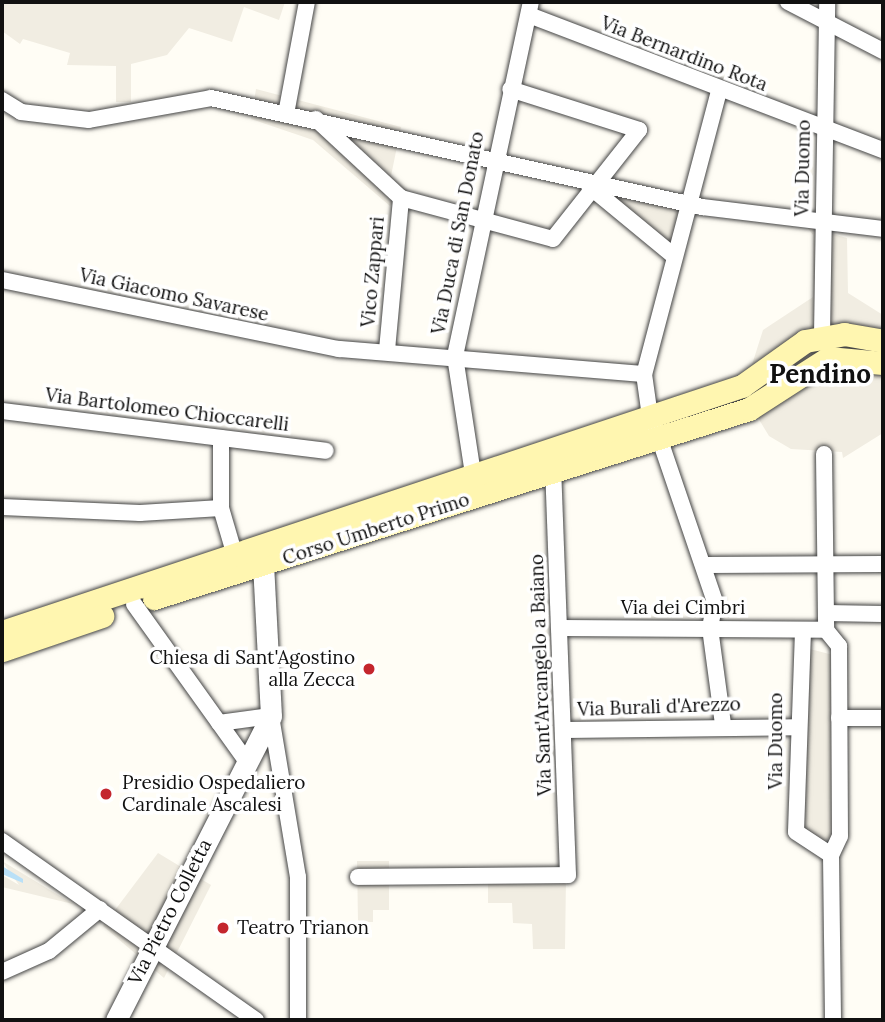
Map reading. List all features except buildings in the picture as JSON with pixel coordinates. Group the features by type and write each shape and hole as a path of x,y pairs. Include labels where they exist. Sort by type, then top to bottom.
{"main road":[{"path":"822,335 883,341"},
{"name":"Corso Umberto Primo","path":"2,650 134,604 553,473 742,386 787,351 822,335"},
{"name":"Corso Umberto Primo","path":"2,632 473,474 656,427 749,409 815,363 843,358 883,363"}],"street":[{"path":"286,114 307,2"},
{"path":"788,2 883,51"},
{"name":"Via Duomo","path":"822,335 827,2"},
{"name":"Via Duca di San Donato","path":"473,474 455,356 480,220 530,8"},
{"name":"Via Bernardino Rota","path":"530,8 719,91 883,150"},
{"path":"316,119 401,198 553,239 591,184 639,130 510,89"},
{"path":"719,91 644,374 656,427 707,565 715,602 710,628 723,724"},
{"path":"2,100 55,119 127,117 211,99 316,119 591,184 688,204 883,229"},
{"path":"591,184 673,260"},
{"name":"Vico Zappari","path":"387,350 401,198"},
{"name":"Via Giacomo Savarese","path":"2,281 339,349 387,350 644,374"},
{"name":"Via Bartolomeo Chioccarelli","path":"2,411 326,451"},
{"path":"221,438 221,508 235,556"},
{"path":"824,454 826,630 839,646 840,836 831,855 833,1020"},
{"name":"Via Sant'Arcangelo a Baiano","path":"358,877 482,879 568,876 562,628 553,473"},
{"path":"2,507 140,513 221,508"},
{"path":"707,565 883,564"},
{"path":"263,565 271,716 298,877 298,1020"},
{"path":"134,604 244,759"},
{"path":"827,613 883,614"},
{"name":"Via dei Cimbri","path":"562,628 803,631"},
{"path":"803,631 826,630"},
{"name":"Via Duomo","path":"803,631 797,727 796,832 831,855"},
{"path":"219,723 271,716"},
{"name":"Via Pietro Colletta","path":"116,1020 244,759 271,716"},
{"path":"839,718 883,718"},
{"name":"Via Burali d'Arezzo","path":"565,730 723,724 797,727"},
{"path":"2,841 256,1020"},
{"path":"2,972 49,951 100,909"}],"shaded area":[{"path":"2,2 285,2 279,20 244,7 232,42 189,28 167,55 131,64 131,102 116,102 116,66 67,65 70,53 23,39 20,44 2,31"},
{"path":"256,89 401,127 391,176 408,191 390,206 313,140 251,119"},
{"path":"592,176 683,197 667,258"},
{"path":"807,227 847,238 848,293 883,315 883,433 843,458 842,452 791,449 769,436 743,393 763,330 813,297 813,235"},
{"path":"810,649 837,656 836,834 822,842 802,833"},
{"path":"158,853 211,885 164,978 103,926"},
{"path":"2,861 73,904 2,887 2,875 19,885"},
{"path":"357,861 389,861 389,910 373,910 373,922 358,922"},
{"path":"566,878 565,949 533,949 532,924 513,923 512,903 488,903 488,881"}],"water":[{"path":"2,866 23,879 23,883 2,874"}],"place":[{"name":"Chiesa di Sant'Agostino alla Zecca","path":"369,669"},
{"name":"Presidio Ospedaliero Cardinale Ascalesi","path":"106,794"},
{"name":"Teatro Trianon","path":"223,928"}],"district":[{"name":"Pendino","path":"820,374"}]}
